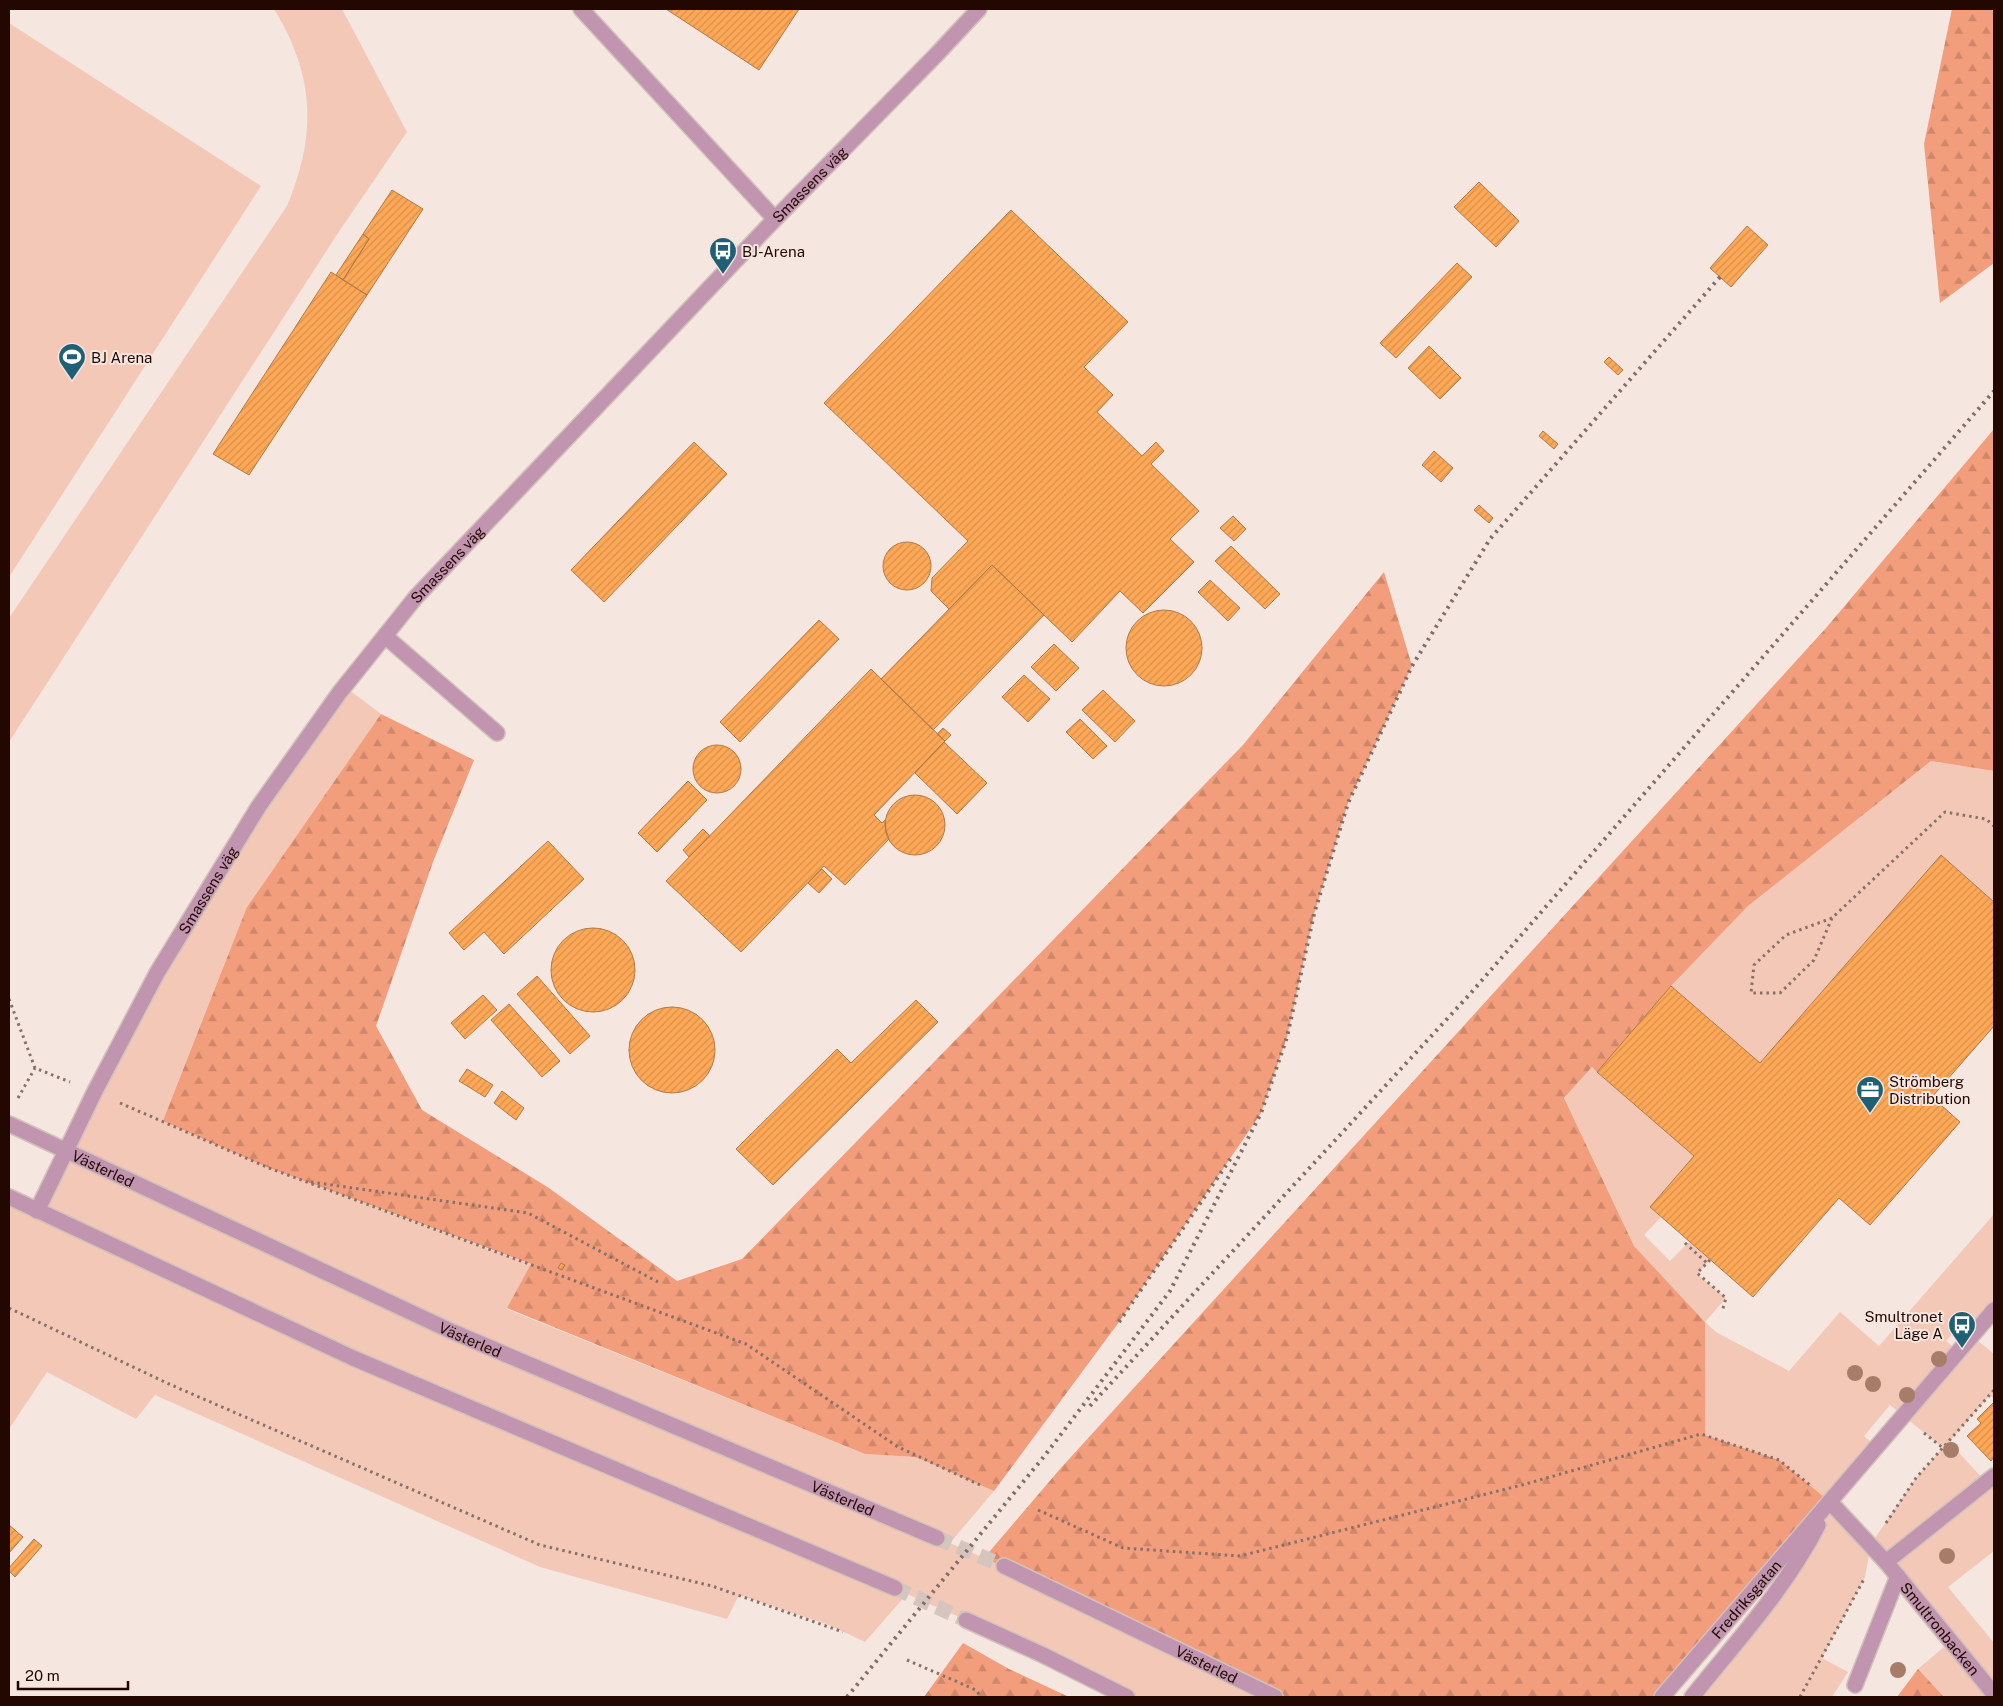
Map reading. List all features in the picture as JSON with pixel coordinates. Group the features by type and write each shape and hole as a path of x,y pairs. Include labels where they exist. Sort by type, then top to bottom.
{"street":[{"path":"581,9 775,219"},
{"name":"Smassens väg","path":"37,1211 95,1092 157,973 260,806 340,692 416,597 775,219 979,9"},
{"path":"384,636 497,733"},
{"name":"Västerled","path":"9,1124 453,1332 937,1538"},
{"path":"9,1197 353,1358 895,1588"},
{"name":"Fredriksgatan","path":"1662,1697 1994,1310"},
{"path":"1886,1562 1994,1476"},
{"name":"Fredriksgatan","path":"1692,1697 1770,1598 1808,1546 1830,1502"},
{"name":"Smultronbacken","path":"1830,1502 1872,1545 1994,1694"},
{"name":"Västerled","path":"1004,1566 1275,1697"},
{"path":"1855,1685 1898,1576"},
{"path":"966,1620 1041,1654 1127,1697"}],"path":[{"path":"1832,918 1814,960 1780,993 1751,993 1754,965 1760,959 1786,935 1832,918 1945,812 1986,819 1994,826"},
{"path":"9,999 35,1068 303,1181 746,1344 898,1448 980,1485"},
{"path":"13,1106 35,1068"},
{"path":"303,1181 528,1213 658,1282"},
{"path":"1685,1243 1707,1263"},
{"path":"1710,1260 1697,1273 1726,1298 1722,1312"},
{"path":"9,1308 152,1377 540,1545 712,1586 843,1632"},
{"path":"1800,1697 1865,1577 1872,1545 1916,1478 1994,1390"},
{"path":"1038,1510 1123,1548 1240,1556 1522,1485 1701,1434 1779,1460 1830,1502"},
{"path":"907,1660 976,1690 981,1697"}],"shaded area":[{"path":"274,9 342,9 407,132 338,233 9,742 9,618 287,206 297,180 307,130 304,82 298,58 288,34"},
{"name":"BJ Arena","path":"9,23 261,186 9,577"},
{"path":"344,686 381,714 247,907 269,1168 532,1265 507,1309 865,1454 916,1457 994,1491 950,1543 1032,1579 1275,1697 1127,1697 907,1594 865,1642 829,1625 739,1595 727,1619 540,1567 155,1395 136,1419 47,1372 9,1429 9,1197 37,1211 157,973"},
{"path":"1931,761 1994,771 1994,902 1941,856 1760,1063 1671,986 1748,906"},
{"path":"1592,1067 1694,1156 1650,1207 1661,1217 1644,1235 1670,1261 1689,1242 1710,1260 1697,1274 1726,1298 1705,1322 1634,1246 1564,1098"},
{"path":"1994,1214 1994,1310 1972,1336 1994,1354 1994,1399 1990,1395 1949,1442 1986,1482 1994,1476 1994,1551 1948,1587 1994,1643 1994,1697 1944,1697 1918,1669 1951,1641 1871,1545 1865,1577 1822,1658 1848,1672 1832,1697 1692,1697 1808,1546 1779,1460 1705,1435 1705,1322 1716,1332 1789,1371 1840,1312 1879,1346","holes":["1959,1326 1972,1336 1959,1352 1946,1341","1890,1405 1943,1448 1916,1478 1871,1544 1830,1502 1877,1447 1864,1436"]}],"green space":[{"path":"1952,9 1994,9 1994,263 1940,303 1924,144"},
{"path":"1994,429 1994,771 1931,761 1748,906 1671,986 1597,1072 1592,1067 1564,1098 1634,1246 1705,1322 1705,1435 1779,1460 1830,1502 1661,1697 1275,1697 1032,1579 984,1558 1060,1469 1826,628"},
{"path":"1384,572 1412,666 1348,803 1314,914 1287,1037 1261,1113 1119,1322 994,1491 916,1457 865,1454 507,1308 531,1264 269,1168 163,1121 247,907 381,714 474,760 433,862 376,1026 422,1110 549,1188 677,1281 742,1259 1243,745"},
{"path":"963,1643 1009,1669 1069,1697 924,1697"},
{"path":"1918,1669 1944,1697 1897,1697"}],"building":[{"path":"666,9 799,9 759,70"},
{"path":"1479,182 1519,221 1496,247 1454,207"},
{"path":"392,190 423,209 367,295 343,280 369,239 363,234"},
{"path":"1011,210 1128,322 1084,367 1113,395 1097,412 1142,456 1156,442 1164,451 1151,464 1199,511 1170,539 1194,562 1143,613 1120,591 1072,642 992,565 949,609 931,591 932,578 968,541 824,403"},
{"path":"1747,226 1768,245 1731,287 1710,268"},
{"path":"363,234 369,239 343,280 336,275"},
{"path":"1457,263 1472,277 1396,358 1380,343"},
{"path":"331,272 367,295 249,475 213,454"},
{"path":"1429,346 1461,378 1440,399 1408,368"},
{"path":"1609,357 1623,370 1618,375 1604,362"},
{"path":"1543,431 1558,444 1554,449 1539,436"},
{"path":"694,442 727,474 604,602 571,570"},
{"path":"1434,451 1453,468 1441,482 1422,465"},
{"path":"1479,505 1493,518 1489,523 1474,510"},
{"path":"1233,516 1246,529 1234,541 1220,528"},
{"path":"902,542 912,542 921,546 927,552 930,557 930,575 921,586 912,590 902,590 893,586 887,580 883,571 883,561 887,552 893,546"},
{"path":"1231,546 1280,594 1265,609 1215,561"},
{"path":"992,565 1044,615 933,730 881,679"},
{"path":"1210,580 1240,608 1228,621 1198,592"},
{"path":"1164,610 1179,613 1191,621 1199,633 1202,648 1199,663 1191,675 1179,683 1164,686 1149,683 1137,675 1129,663 1126,648 1129,633 1137,621 1149,613"},
{"path":"819,620 839,639 740,742 720,722"},
{"path":"1054,644 1079,668 1056,691 1031,667"},
{"path":"871,669 945,741 874,815 882,823 885,820 889,839 845,885 824,866 741,952 666,881"},
{"path":"1024,675 1050,699 1028,722 1002,697"},
{"path":"1103,690 1135,721 1115,742 1082,710"},
{"path":"1080,719 1107,746 1093,759 1066,732"},
{"path":"943,728 951,735 945,741 937,734"},
{"path":"944,742 987,783 957,814 915,773"},
{"path":"712,745 722,745 731,749 737,755 740,760 740,778 731,789 722,793 712,793 703,789 697,783 693,774 693,764 697,755 703,749"},
{"path":"688,781 707,800 657,852 638,833"},
{"path":"915,795 932,800 940,808 945,825 940,842 932,850 915,855 898,850 890,842 885,825 890,808 898,800"},
{"path":"703,829 710,836 689,857 683,850"},
{"path":"548,841 584,879 504,954 484,932 464,950 449,933"},
{"path":"1941,855 1994,902 1994,1026 1932,1097 1960,1122 1870,1225 1839,1198 1753,1297 1650,1207 1694,1156 1597,1072 1671,986 1760,1063"},
{"path":"822,869 832,879 819,893 808,883"},
{"path":"593,928 609,931 623,940 632,954 635,970 632,986 623,1000 609,1009 593,1012 577,1009 563,1000 554,986 551,970 554,954 563,940 577,931"},
{"path":"537,976 590,1036 570,1054 517,994"},
{"path":"483,995 497,1010 465,1039 451,1023"},
{"path":"916,1000 938,1022 773,1185 736,1149 837,1049 851,1063"},
{"path":"509,1004 560,1061 542,1077 491,1020"},
{"path":"672,1007 688,1010 696,1014 708,1026 712,1034 715,1050 712,1066 708,1074 696,1086 688,1090 672,1093 656,1090 648,1086 636,1074 632,1066 629,1050 632,1034 636,1026 648,1014 656,1010"},
{"path":"467,1069 493,1085 485,1097 459,1081"},
{"path":"502,1091 524,1108 516,1120 494,1103"},
{"path":"561,1263 565,1265 562,1270 558,1268"},
{"path":"1994,1402 1994,1457 1991,1461 1967,1436 1981,1423 1977,1419"},
{"path":"9,1525 23,1537 9,1553"},
{"path":"34,1539 42,1546 15,1577 9,1571 9,1568"}],"tunnel":[{"path":"937,1538 1004,1566"},
{"path":"895,1588 966,1620"}],"railway":[{"path":"847,1697 1046,1454 1170,1291 1261,1113 1287,1037 1314,914 1348,803 1412,666 1490,539 1720,277"},
{"path":"1090,1406 1470,994 1994,391"},
{"path":"1119,1322 1233,1155"}],"place":[{"name":"BJ-Arena","path":"723,275"},
{"name":"BJ Arena","path":"72,381"},
{"name":"Strömberg Distribution","path":"1870,1114"},
{"name":"Smultronet Läge A","path":"1962,1349"}]}
